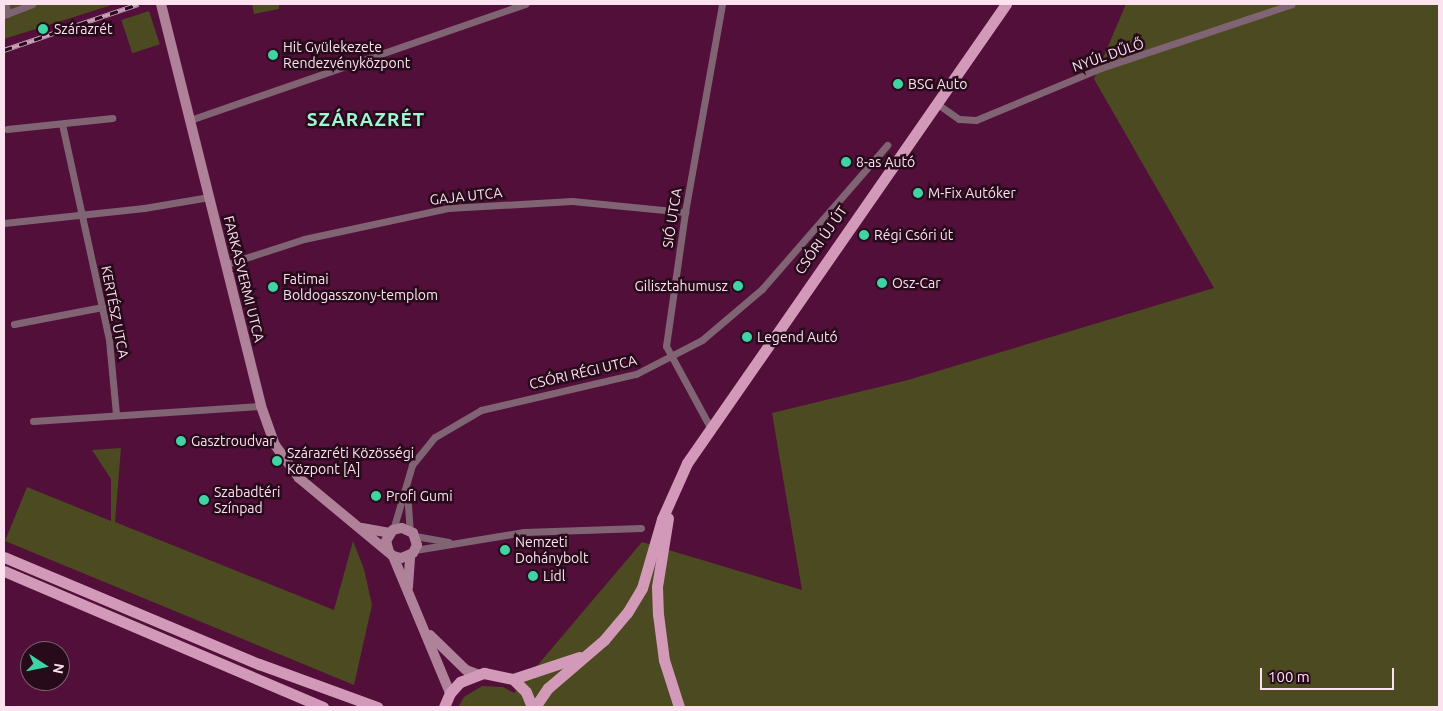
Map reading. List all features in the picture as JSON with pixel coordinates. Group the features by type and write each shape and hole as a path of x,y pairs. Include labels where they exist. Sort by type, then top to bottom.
{"main road":[{"name":"CSÓRI ÚJ ÚT","path":"670,499 710,427 1006,4"},
{"path":"444,707 450,693 460,682 477,674 493,673 513,679 526,692 533,707 548,688 618,625 642,588 670,499"},
{"path":"670,499 657,586 658,614 664,660 679,707"},
{"path":"4,557 356,701 376,707"},
{"path":"4,571 322,707"},
{"path":"513,679 585,654"}],"street":[{"path":"5,4 6,14 32,4"},
{"name":"FARKASVERMI UTCA","path":"161,4 261,406 275,446 288,466 391,554"},
{"path":"190,120 525,4"},
{"name":"SIÓ UTCA","path":"710,427 670,358 666,346 685,212 722,4"},
{"name":"NYÚL DŰLŐ","path":"936,103 959,119 976,120 1101,68 1292,4"},
{"path":"7,129 112,118"},
{"name":"KERTÉSZ UTCA","path":"62,124 102,307 112,362 116,414"},
{"name":"CSÓRI RÉGI UTCA","path":"391,531 407,481 424,448 452,424 467,416 504,403 622,379 670,358 717,329 751,300 887,145"},
{"path":"4,223 82,216 209,197"},
{"name":"GAJA UTCA","path":"227,264 304,239 455,207 572,201 685,212"},
{"path":"14,324 102,307"},
{"path":"33,421 116,414 261,406"},
{"path":"407,481 413,533 408,590"},
{"name":"FARKASVERMI UTCA","path":"360,526 373,532 391,531"},
{"path":"450,693 427,632 386,545 391,531 402,528 413,533 453,543"},
{"path":"391,554 412,553 453,543 544,530 641,528"},
{"path":"427,632 466,670 477,674"}],"shaded area":[{"path":"4,4 115,4 4,39"},
{"path":"252,4 279,4 279,9 254,14"},
{"path":"1126,4 1439,4 1439,707 458,707 464,697 482,686 503,687 514,693 642,542 802,590 772,413 908,380 1214,288 1094,79"},
{"path":"149,11 160,44 132,53 121,20"},
{"path":"121,448 115,522 334,610 353,541 364,569 372,605 354,685 5,541 27,487 111,521 111,479 92,450"}],"railway":[{"path":"4,50 138,4"}],"place":[{"name":"Szárazrét","path":"43,29"},
{"name":"Hit Gyülekezete Rendezvényközpont","path":"273,55"},
{"name":"BSG Auto","path":"898,84"},
{"name":"8-as Autó","path":"846,162"},
{"name":"M-Fix Autóker","path":"918,193"},
{"name":"Régi Csóri út","path":"864,235"},
{"name":"Osz-Car","path":"882,283"},
{"name":"Gilisztahumusz","path":"738,286"},
{"name":"Fatimai Boldogasszony-templom","path":"273,287"},
{"name":"Legend Autó","path":"747,337"},
{"name":"Gasztroudvar","path":"181,441"},
{"name":"Szárazréti Közösségi Központ [A]","path":"277,461"},
{"name":"Profi Gumi","path":"376,496"},
{"name":"Szabadtéri Színpad","path":"204,500"},
{"name":"Nemzeti Dohánybolt","path":"505,550"},
{"name":"Lidl","path":"533,576"}],"district":[{"name":"SZÁRAZRÉT","path":"366,120"}]}
